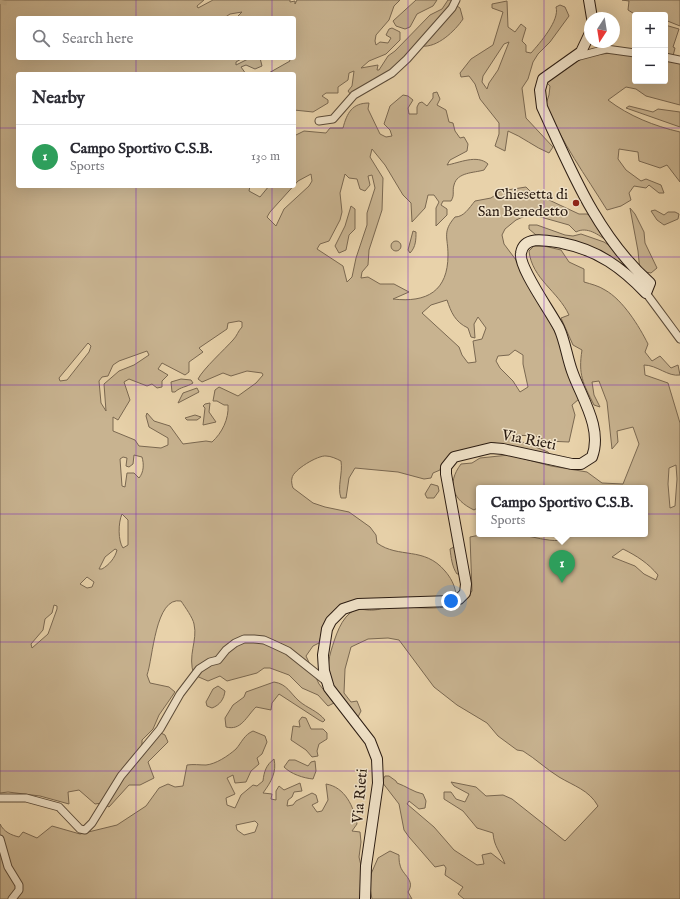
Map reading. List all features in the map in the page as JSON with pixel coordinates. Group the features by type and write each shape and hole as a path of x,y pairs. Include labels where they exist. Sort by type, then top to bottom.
{"street":[{"path":"319,121 333,119 354,96 392,73 407,59 452,8 456,0"},
{"path":"589,0 591,12"},
{"path":"584,46 581,52 574,58 543,79 540,90 542,107 591,212 634,268 650,283 646,293 680,339"},
{"path":"574,58 606,49 632,53"},
{"path":"668,58 680,60"},
{"name":"Via Rieti","path":"365,899 366,866 378,783 377,759 370,741 335,696 327,682 323,655 328,629 335,615 343,609 358,604 452,601 459,599 465,594 466,584 446,474 446,467 454,457 491,448 577,464 587,462 592,457 595,444 588,407 572,371 559,328 522,265 521,252 526,244 536,240 549,241 594,252 620,268 646,293"},
{"path":"0,798 26,798 59,807 80,829 85,830 92,823 121,776 160,729 180,694 199,669 210,662 218,660 226,650 244,639 264,640 288,651 327,682"},
{"path":"0,839 10,872 19,885 19,890 12,899"}],"shaded area":[{"path":"0,0 204,0 197,6 198,8 213,0 290,0 290,2 295,1 295,4 297,0 400,0 394,6 389,20 376,35 375,41 376,45 380,42 388,43 391,38 386,35 389,29 392,28 400,32 400,40 386,54 369,61 361,68 378,65 377,70 379,70 388,56 395,51 430,15 442,9 448,0 453,0 454,4 460,8 463,19 445,38 434,44 422,46 396,70 388,80 351,95 348,91 352,86 354,71 349,73 348,80 338,87 338,93 326,93 322,96 328,100 328,103 313,112 296,110 296,72 271,72 290,60 296,60 296,16 238,16 242,12 227,16 16,16 16,60 240,60 236,62 236,65 246,60 260,60 262,66 255,69 246,65 241,67 245,72 16,72 16,188 250,188 249,191 260,197 267,188 291,188 267,217 276,226 284,209 309,186 312,181 311,174 296,183 296,135 304,131 326,133 330,128 343,128 346,118 354,107 363,103 369,103 368,109 380,134 386,137 392,136 390,130 384,124 390,106 403,95 408,96 413,100 408,108 409,114 417,114 417,107 419,103 422,102 427,106 433,98 433,93 437,92 440,99 437,105 446,110 449,122 453,123 455,131 460,138 464,137 468,144 467,151 450,160 447,165 473,159 484,161 488,164 484,170 462,175 456,181 453,187 453,197 451,201 443,201 441,205 447,209 447,215 436,226 436,208 439,202 434,195 428,195 425,208 412,222 411,203 403,195 385,165 372,149 370,157 383,178 382,210 369,250 368,265 362,272 361,278 368,277 380,284 394,284 409,292 393,299 416,299 433,292 440,286 444,278 448,255 447,231 455,217 464,214 475,201 491,198 501,191 526,187 531,192 532,196 549,200 579,214 587,214 592,217 607,241 593,232 580,230 576,232 569,225 530,214 516,220 505,229 502,235 504,244 519,264 560,341 579,399 572,405 575,415 569,442 547,441 535,436 514,435 515,439 548,452 551,456 494,443 448,458 441,465 440,470 433,473 431,478 424,479 398,472 355,468 349,478 346,498 341,498 340,494 341,461 328,456 322,456 301,467 293,475 293,488 313,503 349,512 370,527 376,535 377,543 385,548 420,555 437,563 449,576 456,593 450,596 348,602 336,610 328,618 319,643 313,646 306,656 319,684 334,703 328,706 318,695 302,688 289,675 270,668 264,668 257,673 227,681 220,676 208,681 194,675 192,668 192,655 195,636 193,622 189,612 181,601 172,602 160,618 156,630 147,675 150,683 169,687 175,692 159,715 153,729 142,740 142,745 161,733 165,735 168,742 148,762 154,778 140,785 129,785 109,807 102,803 95,804 79,790 68,792 69,804 40,796 8,792 0,793","holes":["345,174 349,178 357,179 360,189 365,191 370,185 368,176 372,175 375,188 367,213 367,225 356,258 352,277 347,282 343,266 317,249 320,244 329,241 340,220 342,212 340,193","447,300 454,316 460,323 468,328 471,337 475,338 474,324 478,317 486,328 482,339 473,341 476,362 468,363 462,355 459,347 422,313 431,305","239,321 242,322 242,327 234,338 198,379 202,382 223,373 231,376 247,371 262,373 263,375 256,383 238,396 219,387 215,390 213,401 228,405 228,410 224,425 212,442 206,441 183,444 170,426 154,421 147,413 146,416 149,427 168,438 168,445 161,448 139,446 135,440 113,431 113,417 118,420 130,400 124,382 129,379 147,386 152,384 157,388 162,387 162,381 168,375 158,369 162,363 185,375 189,372 189,362 203,352 199,348 227,329 228,323","88,343 91,346 89,352 67,380 60,381 59,378","515,350 523,355 523,364 528,387 520,392 496,361 498,356 509,355","147,351 149,355 134,365 119,371 104,384 106,411 101,403 99,381 102,377 108,376 113,365 119,361","134,455 142,457 143,468 141,476 139,478 134,473 127,473 125,487 122,486 120,459 123,457 127,458 126,466 129,467 133,464","122,514 128,520 128,545 123,548 119,537","115,549 117,550 115,556 109,563 102,569 99,569 105,557","87,577 94,582 92,587 87,588 80,584","54,605 57,606 48,634 32,648 31,644 43,630 45,619 52,613"]},
{"path":"416,0 437,0 433,6 417,14 410,27 405,29 396,26 393,21"},
{"path":"622,0 680,0 680,26 668,21 668,12 632,12 628,10 629,1"},
{"path":"507,1 508,27 515,32 521,24 526,28 522,41 526,45 526,52 531,53 552,25 555,18 556,7 560,5 565,7 569,16 550,42 538,54 533,62 528,79 522,88 526,118 553,147 549,153 508,131 505,151 495,146 499,134 499,123 480,99 475,84 469,76 461,77 460,73 471,59 493,45 503,12 492,8 492,4","holes":["509,42 498,70 489,83 487,89 482,82 483,76 504,44"]},
{"path":"668,26 679,29 673,47 675,48 673,56 668,55"},
{"path":"612,53 632,56 632,84 668,84 668,60 680,62 680,105 646,96 636,89 626,87 608,100 624,111 642,120 680,132 680,182 667,165 660,168 639,161 638,152 619,149 618,159 626,170 641,181 646,179 661,185 664,193 659,193 649,185 646,188 634,186 629,193 631,200 621,206 607,210 559,132 546,104 550,86 546,82 576,61 601,54"},
{"path":"629,106 653,112 658,109 680,112 680,127 626,108"},
{"path":"351,206 355,209 355,229 349,235 346,250 339,253 335,246 345,226"},
{"path":"630,208 635,214 644,232 645,243 657,268 651,273 640,271"},
{"path":"655,210 664,215 668,212 675,212 679,214 678,219 664,225 657,220 651,211"},
{"path":"529,225 537,225 565,235 573,236 581,234 604,242 613,248 633,273 547,236 536,235 529,229"},
{"path":"413,231 416,232 416,240 415,246 410,253 408,250"},
{"path":"394,241 398,241 400,242 400,250 394,251 391,248 391,244"},
{"path":"534,246 544,246 561,250 569,262 584,269 584,282 598,286 612,294 624,307 640,329 648,344 645,352 652,361 660,356 671,368 678,365 680,375 671,374 644,365 645,375 668,383 680,423 680,899 464,899 458,894 463,887 445,875 446,868 444,865 435,867 404,830 399,804 382,782 385,776 389,776 397,783 423,794 426,801 425,808 419,809 409,801 407,804 434,827 454,850 477,865 484,864 482,855 491,853 505,864 496,846 493,833 477,828 463,811 444,799 444,792 451,792 456,799 465,802 469,794 454,786 451,782 476,787 486,796 503,795 512,799 565,841 598,806 586,792 554,774 523,751 517,750 498,736 487,723 457,705 434,687 399,640 388,638 368,639 351,647 345,669 344,693 351,702 357,701 361,711 358,717 338,695 330,680 329,662 334,640 342,622 355,610 376,610 385,607 445,607 456,604 465,599 472,591 470,537 532,537 550,540 564,540 560,537 648,537 648,485 476,485 476,509 474,510 461,501 454,491 454,478 456,471 461,464 472,463 480,458 509,455 551,466 587,472 602,483 623,484 639,444 633,427 617,431 618,442 612,449 607,402 599,381 592,382 594,395 600,407 594,405 582,379 582,350 573,345 561,318 569,315 559,299 540,277 531,261 529,251","holes":["676,465 677,479 675,506 670,508 668,484 669,468","623,549 638,557 658,575 656,580 644,574 635,566 612,557"]},
{"path":"181,379 191,380 193,383 172,392 171,382"},
{"path":"197,388 199,392 178,403 183,393"},
{"path":"210,403 209,412 216,422 203,425 205,408 203,406"},
{"path":"195,415 201,417 197,420 187,420 185,418"},
{"path":"431,484 438,486 439,491 434,498 427,498 425,494"},
{"path":"454,547 458,550 460,574 457,574 452,562 450,549"},
{"path":"274,682 285,687 305,706 319,714 325,720 323,722 319,720 279,694 272,703 271,710 256,707 243,722 236,727 226,727 225,718 233,705 244,697 246,692"},
{"path":"218,686 225,691 223,699 212,708 207,706 206,702 213,689"},
{"path":"302,717 306,718 311,729 323,729 327,733 327,739 319,744 317,751 318,756 312,757 306,750 291,740 293,726 300,727 299,721"},
{"path":"253,731 265,736 267,742 262,754 257,758 259,764 251,771 246,782 235,783 233,775 227,778 235,794 226,798 227,805 235,808 241,795 253,785 257,786 263,781 266,769 274,759 275,768 273,777 263,793 272,794 271,799 276,800 276,791 279,786 284,790 300,783 302,791 294,792 292,797 288,800 287,806 293,805 296,801 312,793 316,795 318,802 312,805 317,812 322,811 328,800 326,784 338,789 348,799 354,811 357,824 352,831 360,832 361,842 359,857 362,870 362,899 0,899 0,824 8,833 13,835 19,837 23,832 37,838 52,826 80,834 117,825 146,806 159,788 168,784 175,787 183,786 187,765 206,765 226,757 236,749","holes":["255,821 258,824 255,832 244,835 237,830 236,825"]},
{"path":"289,760 295,760 308,766 311,762 315,761 316,771 313,779 305,778 290,772 284,767"},
{"path":"390,851 399,855 401,869 410,881 410,888 408,892 412,899 372,899 370,888 371,874 378,858"}],"tunnel":[{"path":"0,4 1,0"}],"place":[{"name":"Chiesetta di San Benedetto","path":"576,203"},
{"name":"Campo Sportivo C.S.B.","path":"562,583"}]}
